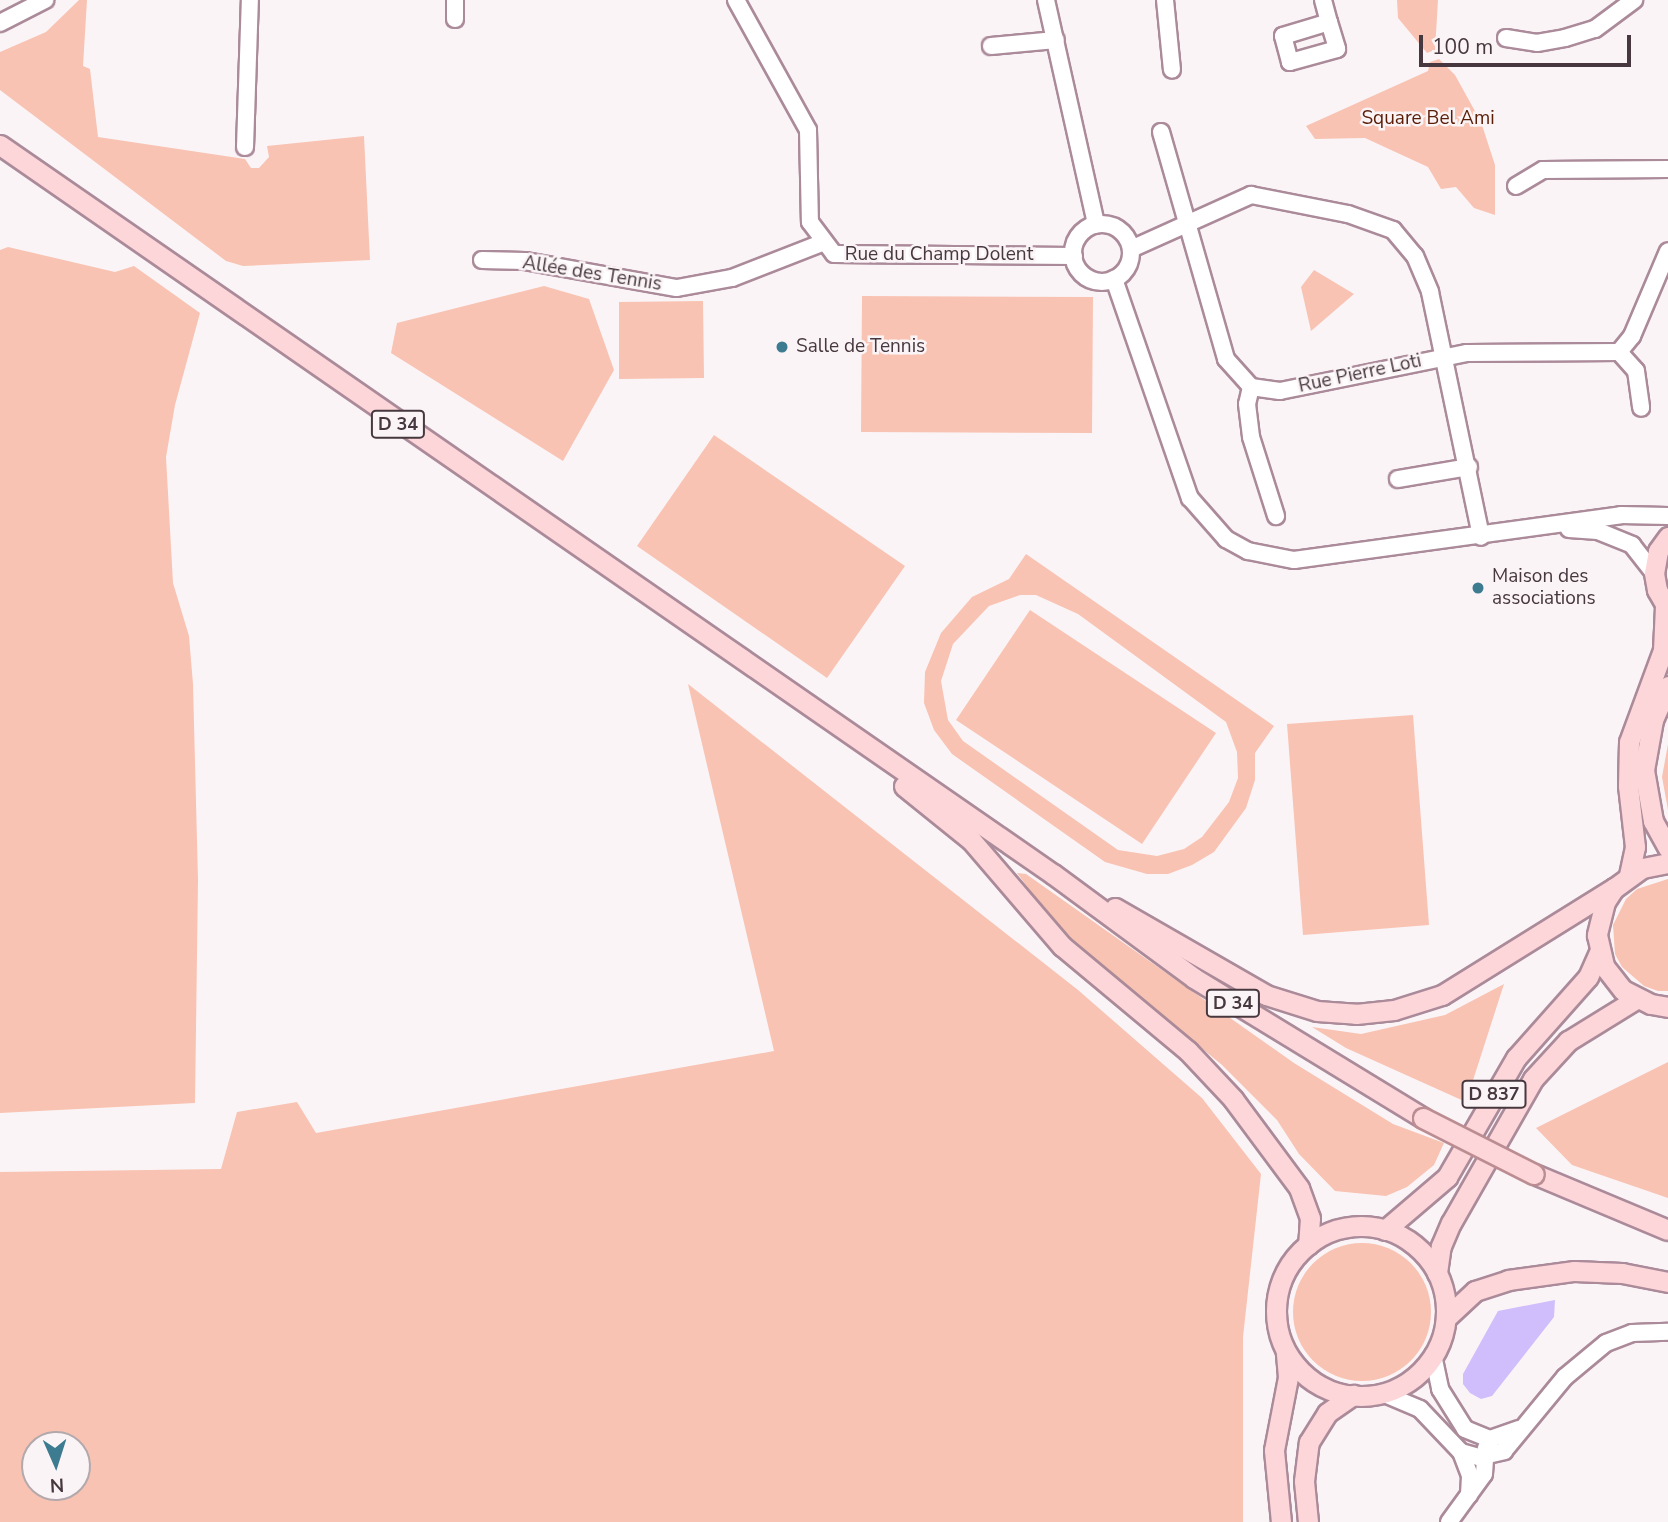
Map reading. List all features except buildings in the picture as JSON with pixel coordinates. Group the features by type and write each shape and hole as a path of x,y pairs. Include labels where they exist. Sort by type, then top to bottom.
{"main road":[{"name":"D 34","path":"0,145 860,745 1053,874 1194,978 1423,1118 1534,1174 1668,1230"},
{"path":"1668,537 1658,551 1654,573 1666,607 1663,650 1629,742 1628,786 1635,847 1622,882 1599,918 1599,952 1612,979 1636,999 1668,1007"},
{"path":"1668,686 1653,720 1644,770 1653,821 1668,848"},
{"path":"860,745 921,802 971,840 1042,925 1084,967 1210,1073 1272,1147 1299,1188 1310,1218 1308,1245"},
{"path":"1053,874 1143,923 1233,980 1301,1007 1345,1014 1394,1010 1442,995 1622,882 1668,863"},
{"name":"D 837","path":"1385,1230 1447,1177 1516,1058 1588,977 1599,952"},
{"name":"D 837","path":"1437,1273 1441,1247 1451,1223 1533,1079 1568,1041 1636,999"},
{"path":"1281,1522 1274,1450 1288,1377 1286,1351 1278,1329 1278,1298 1288,1269 1308,1245 1340,1229 1385,1230 1416,1246 1437,1273 1446,1318"},
{"path":"1286,1351 1314,1381 1353,1395 1382,1393 1411,1379 1433,1356 1446,1318 1475,1292 1508,1280 1574,1272 1622,1273 1668,1282"},
{"path":"1308,1522 1304,1470 1309,1442 1327,1413 1353,1395"}],"street":[{"path":"0,23 45,0"},
{"path":"245,147 250,0"},
{"path":"455,0 455,19"},
{"name":"Rue du Champ Dolent","path":"736,0 808,130 810,222 822,243 834,254 864,258 1074,256"},
{"path":"1046,0 1096,225"},
{"path":"1165,0 1172,70"},
{"path":"1323,0 1329,22"},
{"path":"1506,38 1537,43 1565,38 1595,29 1634,0"},
{"path":"991,46 1055,40"},
{"path":"1161,132 1226,359 1251,387 1247,404 1251,437 1276,516"},
{"path":"1516,186 1543,170 1668,169"},
{"path":"1131,248 1251,194 1348,214 1393,230 1415,256 1430,292 1445,356 1517,350 1619,352 1636,371 1641,408"},
{"path":"1096,225 1123,232 1131,248 1128,267 1114,279 1088,278 1074,256 1077,240 1096,225"},
{"name":"Allée des Tennis","path":"482,260 525,261 677,288 732,278 822,243"},
{"path":"1619,352 1632,336 1668,251"},
{"path":"1114,279 1190,498 1226,539 1248,551 1294,560 1481,537 1621,516 1668,516"},
{"name":"Rue Pierre Loti","path":"1251,387 1280,391 1445,356 1481,537"},
{"path":"1398,479 1469,467"},
{"path":"1521,531 1598,531 1632,545 1654,573"},
{"path":"1461,1452 1487,1457 1504,1451 1593,1351 1632,1333 1668,1332"},
{"path":"1433,1356 1436,1379 1453,1415 1480,1437 1487,1457 1484,1474 1449,1522"},
{"path":"1382,1393 1420,1409 1461,1452 1470,1475 1469,1495"},
{"path":"1480,1437 1501,1438 1525,1426"}],"green space":[{"path":"79,0 87,0 83,66 90,69 98,137 245,159 251,168 259,168 269,157 267,146 364,136 370,260 243,266 226,261 0,90 0,52 46,32"},
{"path":"1397,0 1438,0 1435,50 1427,53 1398,18"},
{"name":"Square Bel Ami","path":"1439,59 1455,75 1481,122 1495,165 1495,215 1474,208 1456,187 1441,189 1428,167 1365,138 1315,139 1306,126 1428,71 1430,62"},
{"path":"8,247 115,272 134,266 200,313 175,405 166,457 173,583 189,636 193,684 198,880 195,1103 0,1113 0,250"},
{"path":"1314,270 1354,294 1311,331 1301,287"},
{"path":"544,286 589,299 614,370 563,461 391,353 397,323"},
{"path":"862,296 1093,297 1092,433 861,432"},
{"path":"703,301 704,378 619,379 619,302"},
{"path":"714,435 905,566 827,678 637,546"},
{"path":"1026,554 1274,726 1255,753 1255,780 1246,808 1214,852 1192,865 1168,874 1147,874 1105,862 952,754 934,730 924,703 925,672 941,633 972,597 1009,579","holes":["1020,595 1036,595 1078,614 1226,722 1237,752 1238,778 1229,802 1202,837 1184,849 1157,856 1118,850 963,741 948,720 941,681 953,644 989,606"]},
{"path":"1030,610 1216,733 1142,844 956,720"},
{"path":"688,684 1078,990 1202,1098 1261,1174 1243,1337 1243,1522 0,1522 0,1172 221,1169 237,1112 297,1102 316,1133 774,1051"},
{"path":"1413,715 1429,925 1303,935 1287,724"},
{"path":"1668,744 1668,810 1662,777"},
{"path":"1017,873 1026,874 1294,1063 1393,1124 1444,1143 1434,1165 1407,1187 1386,1196 1335,1191 1299,1154 1277,1120 1222,1065 1061,932"},
{"path":"1668,879 1668,991 1658,991 1644,986 1622,967 1615,954 1613,925 1626,899 1637,889"},
{"path":"1504,984 1466,1102 1346,1048 1312,1027 1361,1034 1445,1015"},
{"path":"1668,1062 1668,1198 1572,1165 1536,1128"},
{"path":"1362,1243 1388,1249 1411,1263 1425,1286 1431,1312 1425,1338 1411,1361 1388,1375 1362,1381 1336,1375 1313,1361 1299,1338 1293,1312 1299,1286 1313,1263 1336,1249"}],"shaded area":[{"path":"1555,1300 1554,1317 1492,1396 1481,1399 1470,1393 1463,1384 1463,1374 1498,1311"}],"place":[{"name":"Salle de Tennis","path":"782,347"},
{"name":"Maison des associations","path":"1478,588"}]}
